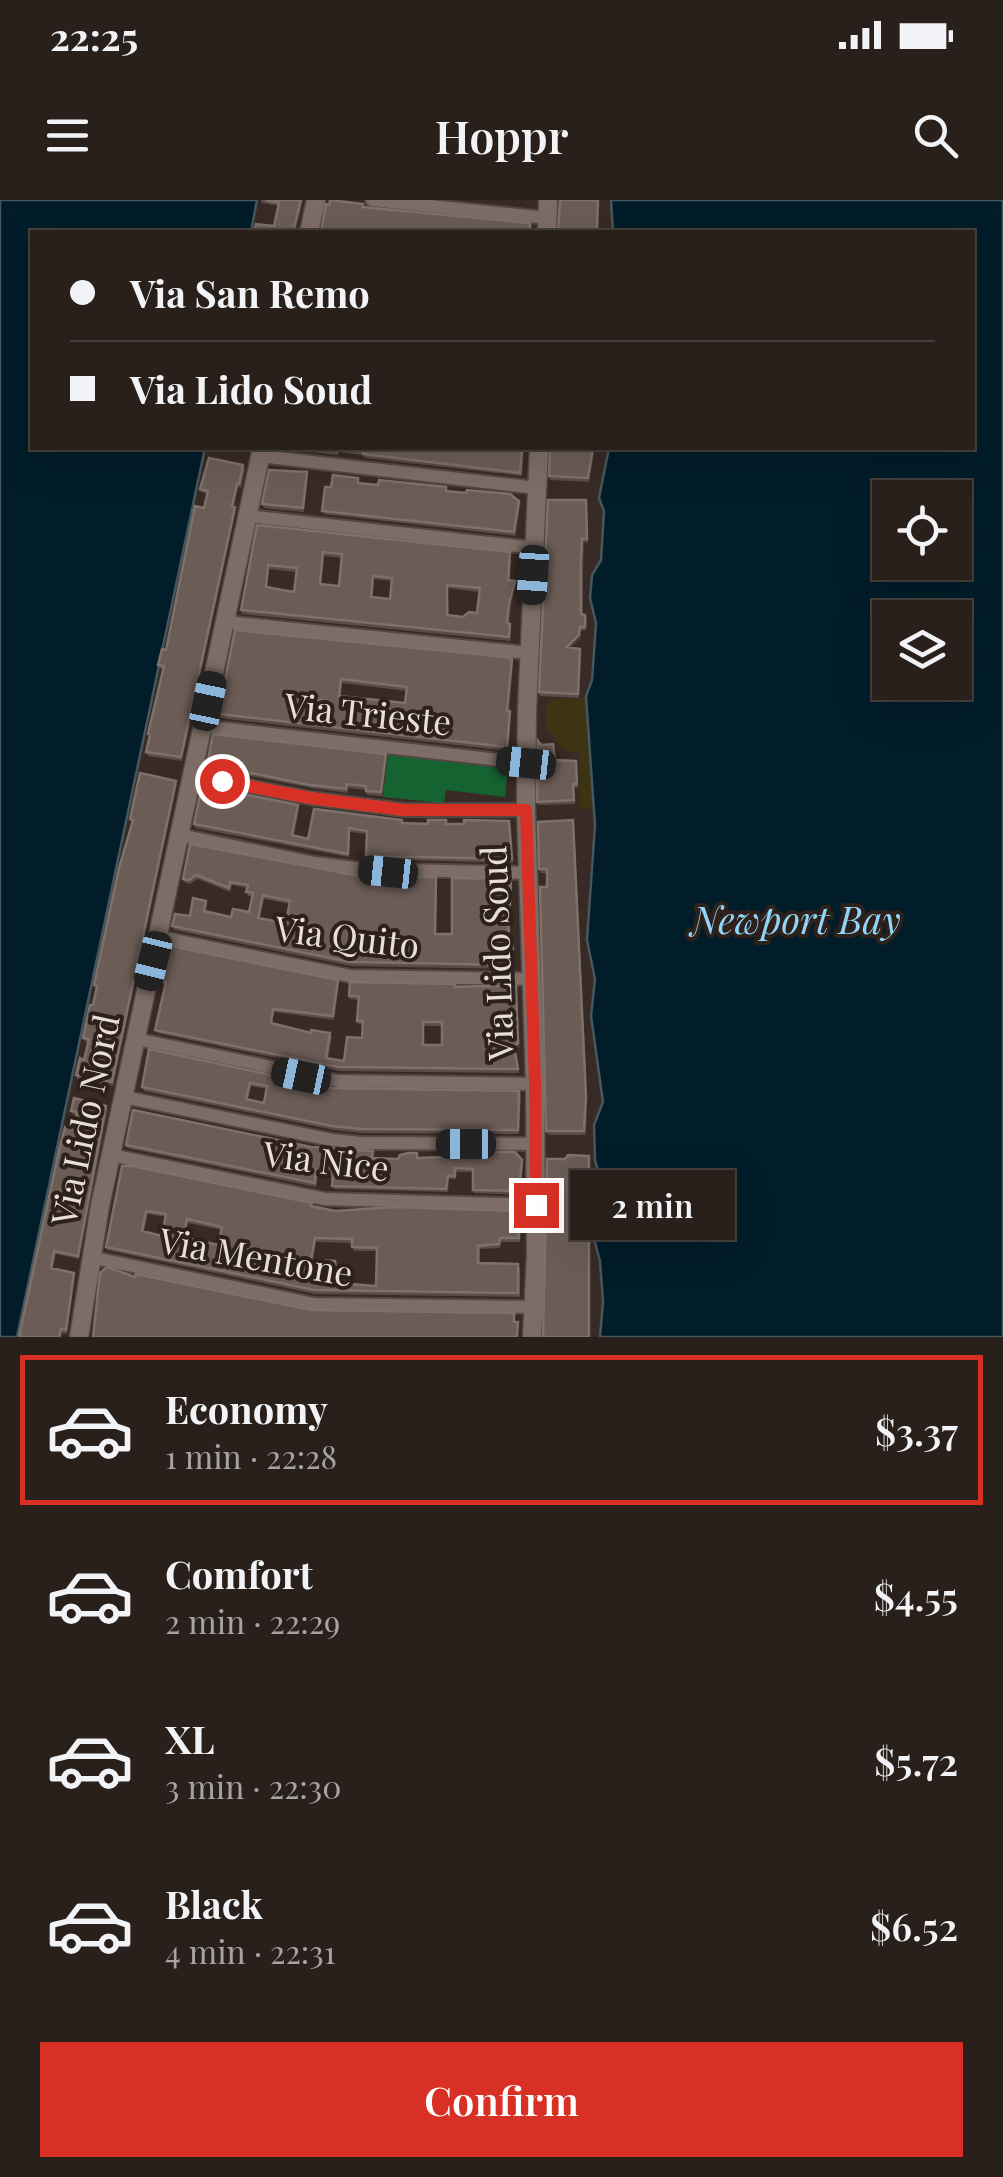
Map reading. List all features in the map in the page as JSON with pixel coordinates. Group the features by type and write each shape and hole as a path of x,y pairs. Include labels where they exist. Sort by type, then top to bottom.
{"street":[{"path":"310,230 316,200"},
{"path":"372,200 485,206 547,217"},
{"name":"Via Lido Soud","path":"532,1337 536,1144 526,763 539,450"},
{"path":"261,452 537,488"},
{"name":"Via Lido Nord","path":"79,1337 111,1155 261,452"},
{"path":"248,516 534,548"},
{"path":"226,622 529,653"},
{"name":"Via Trieste","path":"202,726 526,763"},
{"path":"192,775 310,798 404,810 526,810"},
{"path":"180,835 315,864 375,871 528,873"},
{"name":"Via Quito","path":"159,937 350,976 531,979"},
{"path":"136,1039 338,1081 535,1084"},
{"path":"124,1097 298,1135 360,1143 536,1144"},
{"name":"Via Nice","path":"111,1155 325,1199 536,1205"},
{"name":"Via Mentone","path":"90,1258 314,1304 532,1307"}],"green space":[{"path":"388,754 508,767 505,797 446,790 444,803 383,797"}],"sand":[{"path":"586,696 593,809 580,809 579,753 566,750 547,733 545,707 550,699"}],"water":[{"path":"0,200 257,200 251,230 30,230 30,450 205,450 17,1337 0,1337"},
{"name":"Newport Bay","path":"611,200 1003,200 1003,1337 600,1337 603,1302 594,1239 601,1181 595,1160 594,1125 603,1102 591,1016 595,979 587,940 595,825 586,696 592,680 596,623 590,598 592,575 601,560 604,511 599,498 609,450 975,450 975,230 613,230"}],"building":[{"path":"265,200 301,200 294,230 254,230 256,224 274,226 279,203"},
{"path":"330,200 363,207 530,223 530,230 321,230 326,204"},
{"path":"560,200 598,200 597,230 558,230"},
{"path":"355,450 522,450 520,473 363,454 364,451"},
{"path":"550,450 593,450 588,478 549,476"},
{"path":"209,458 243,465 232,506 235,507 181,757 146,752 164,666 158,665 162,649 166,650 195,506 204,508 208,491 200,489"},
{"path":"269,470 307,472 303,508 262,504"},
{"path":"333,475 358,478 358,483 378,485 379,480 446,487 446,491 510,494 519,501 514,532 322,511 325,487 331,487"},
{"path":"548,500 586,500 587,539 582,539 581,561 581,614 585,615 585,627 580,627 579,635 567,647 580,649 578,694 539,692"},
{"path":"257,525 510,552 508,580 515,581 509,604 509,637 241,610","holes":["323,552 342,554 339,586 320,584","268,565 297,568 294,592 266,587","373,576 392,578 390,599 371,597","447,585 480,588 477,613 469,612 463,617 447,615"]},
{"path":"235,630 512,659 507,747 218,714","holes":["341,679 407,687 405,703 339,696","312,699 329,701 327,718 310,716"]},
{"path":"213,734 386,754 381,792 347,784 346,789 310,785 207,764"},
{"path":"538,741 541,745 553,744 555,760 576,761 574,800 537,802"},
{"path":"140,773 176,781 112,1082 76,1075 89,1039 83,1038 133,820 130,819"},
{"path":"202,786 298,805 292,835 308,839 314,809 402,823 509,821 512,859 366,856 367,831 349,828 348,854 194,824"},
{"path":"573,820 586,1097 584,1131 546,1131 540,887 547,887 547,869 539,869 538,822"},
{"path":"190,844 365,877 436,877 435,934 452,934 452,878 511,879 508,943 513,945 512,965 350,962 172,926 175,914 190,916 193,898 206,901 204,911 231,917 233,909 249,912 253,893 246,892 248,885 230,882 229,888 196,875 183,879","holes":["263,895 290,901 286,923 258,918"]},
{"path":"171,946 338,980 333,1016 273,1009 271,1023 311,1033 330,1033 326,1058 344,1061 347,1037 362,1038 363,1021 357,1021 359,996 349,996 350,982 455,987 514,985 518,1069 338,1067 155,1030 166,982 162,982","holes":["423,1022 442,1022 442,1045 423,1045"]},
{"path":"149,1049 332,1088 519,1091 518,1130 332,1126 142,1087","holes":["250,1083 267,1086 264,1103 246,1099"]},
{"path":"74,1098 106,1106 78,1256 54,1251 51,1268 74,1273 66,1330 61,1329 59,1337 19,1337 60,1146 65,1127 73,1129 77,1112 71,1111"},
{"path":"133,1110 311,1147 373,1151 372,1158 398,1159 408,1153 417,1153 417,1158 443,1157 443,1152 515,1152 522,1160 519,1191 473,1190 473,1169 455,1168 455,1176 448,1176 446,1189 332,1186 333,1173 316,1170 315,1183 126,1145"},
{"path":"568,1155 589,1156 589,1337 543,1337 547,1159 565,1159"},
{"path":"122,1166 132,1166 335,1211 394,1207 514,1211 514,1221 519,1221 519,1238 500,1238 499,1244 478,1246 478,1263 518,1264 518,1293 314,1290 106,1247","holes":["146,1211 166,1214 162,1236 142,1231","187,1219 222,1227 218,1245 183,1237","315,1238 352,1239 352,1247 377,1248 376,1286 338,1283 335,1261 311,1260"]},
{"path":"107,1267 135,1277 136,1274 311,1310 514,1313 517,1337 93,1337 100,1273"}],"route":[{"path":"222,781 404,810 526,810 536,1205"}]}
